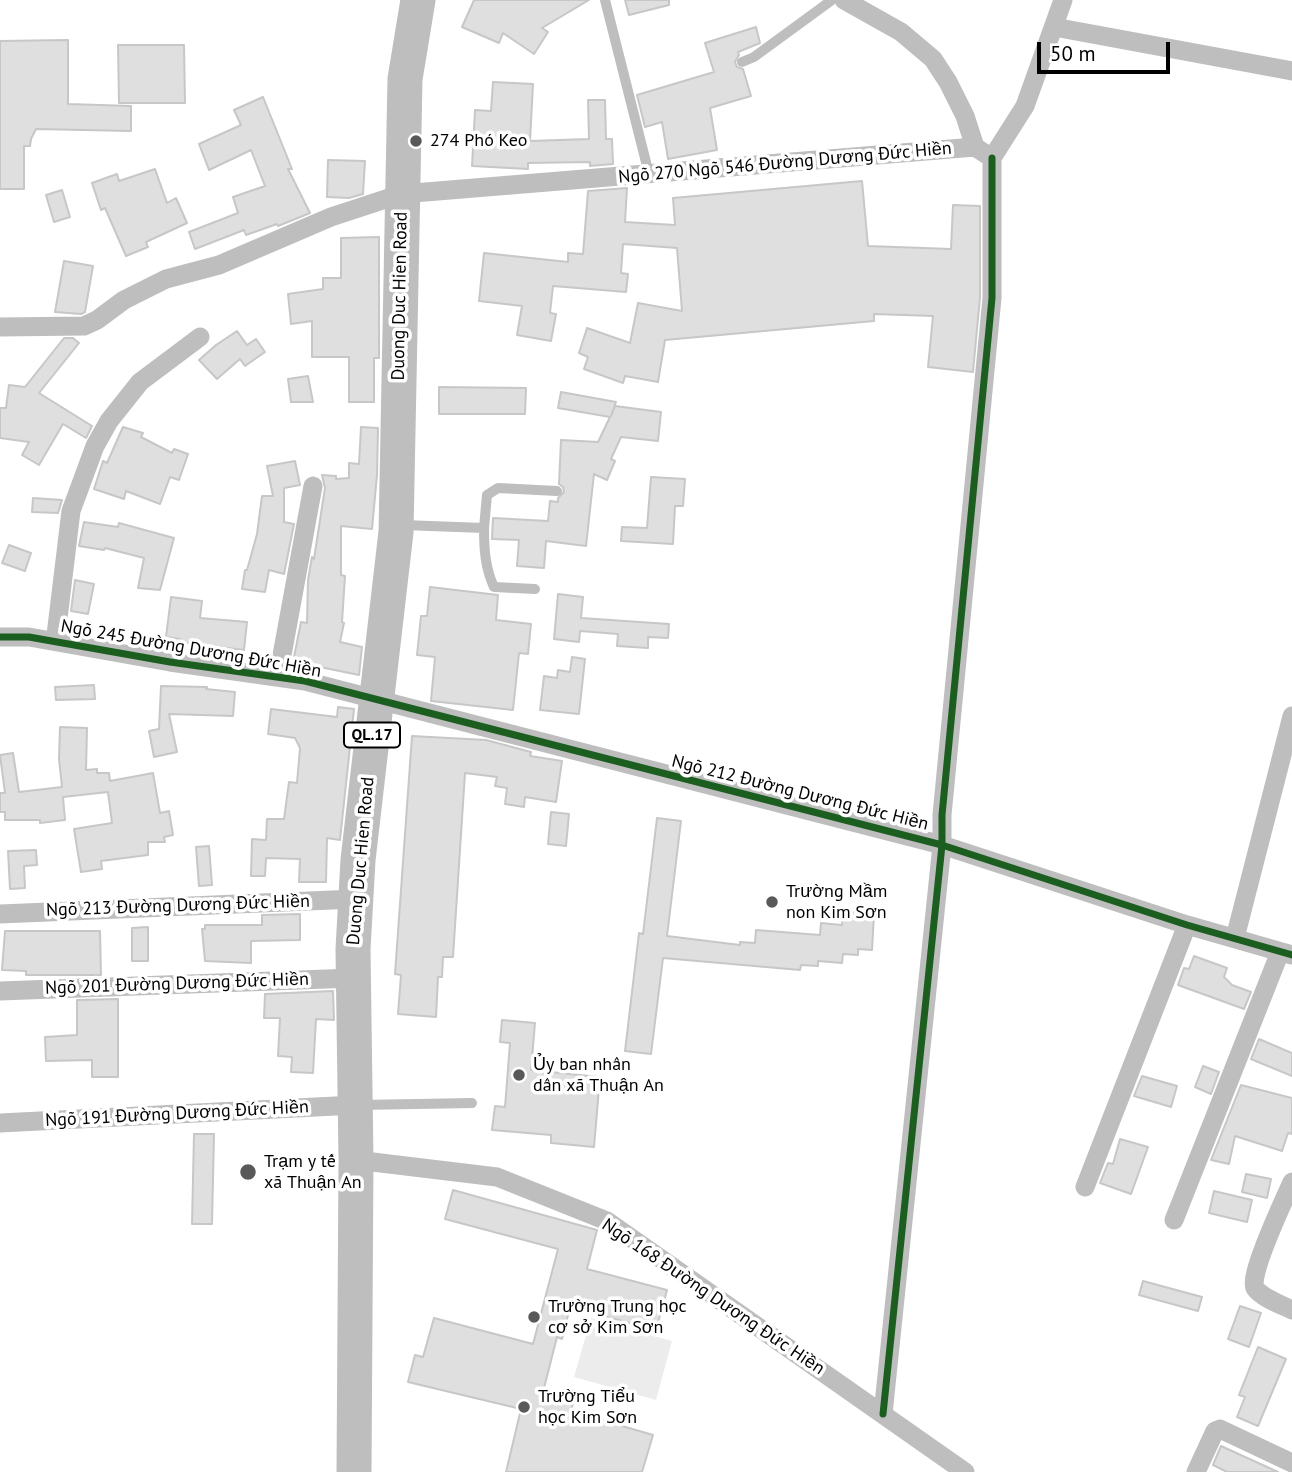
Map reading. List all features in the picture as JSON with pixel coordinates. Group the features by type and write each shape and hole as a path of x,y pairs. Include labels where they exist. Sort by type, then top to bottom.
{"highway":[{"name":"Duong Duc Hien Road","path":"354,1472 356,899 396,525 405,79 418,0"}],"street":[{"path":"844,0 901,32 933,59 984,152 992,298 943,802 942,845 883,1414"},
{"path":"984,152 1025,106 1063,0"},
{"path":"1054,27 1292,71"},
{"name":"Ngõ 270 Ngõ 546 Đường Dương Đức Hiền","path":"0,327 84,326 124,300 166,279 219,265 331,217 401,194 649,174 984,152"},
{"path":"57,642 71,512 95,446 109,421 140,382 200,337"},
{"path":"278,677 313,486"},
{"name":"Ngõ 245 Đường Dương Đức Hiền","path":"0,637 29,637 170,662 305,681 376,701"},
{"name":"Ngõ 212 Đường Dương Đức Hiền","path":"376,701 942,845 1187,925 1286,954"},
{"path":"1236,938 1292,716"},
{"name":"Ngõ 213 Đường Dương Đức Hiền","path":"0,914 356,899"},
{"path":"1085,1187 1187,925"},
{"path":"1174,1220 1286,954"},
{"name":"Ngõ 201 Đường Dương Đức Hiền","path":"0,991 354,978"},
{"name":"Ngõ 191 Đường Dương Đức Hiền","path":"0,1123 355,1105"},
{"name":"Ngõ 168 Đường Dương Đức Hiền","path":"356,1160 497,1177 607,1221 965,1472"},
{"path":"1292,1182 1253,1276 1253,1283 1258,1291 1292,1310"},
{"path":"1196,1472 1214,1432 1220,1429 1292,1463"}],"lane":[{"path":"605,0 649,174"},
{"path":"742,62 754,57 832,0"},
{"path":"535,589 494,587 485,556 487,495 498,488 557,491"},
{"path":"396,525 484,528"},
{"path":"355,1105 472,1103"}],"shaded area":[{"path":"591,1318 672,1341 656,1400 574,1377"}],"building":[{"path":"474,0 589,0 542,28 548,32 534,54 503,33 499,43 462,27"},
{"path":"625,0 669,0 669,5 629,15"},
{"path":"756,27 760,43 738,52 735,62 737,67 743,69 751,96 710,108 717,150 668,159 662,122 645,127 637,95 714,72 705,43"},
{"path":"68,40 68,104 131,106 131,131 36,129 30,146 24,146 24,189 0,189 0,41"},
{"path":"118,45 184,45 185,103 119,103"},
{"path":"493,82 533,84 530,141 589,139 588,100 605,100 606,139 612,139 613,164 590,166 590,162 528,163 528,169 472,166 475,110 491,111"},
{"path":"263,97 292,169 288,169 310,213 246,235 244,230 195,249 189,232 238,213 233,197 265,186 251,150 209,170 199,144 241,125 234,110"},
{"path":"328,160 365,161 363,194 349,198 327,197"},
{"path":"155,169 167,203 176,198 187,223 146,242 148,247 126,256 105,208 101,210 92,183 117,174 119,181"},
{"path":"862,181 868,246 951,249 953,205 980,206 980,297 973,372 928,367 933,316 874,314 874,321 665,340 658,382 625,376 623,383 584,369 588,357 579,353 587,328 630,343 638,303 682,311 677,248 623,244 621,273 628,274 626,292 553,286 550,313 556,314 551,341 517,335 522,306 479,301 484,253 568,262 568,253 583,254 588,191 627,188 625,222 675,225 673,198"},
{"path":"62,190 70,217 54,222 46,195"},
{"path":"379,237 379,358 374,358 374,402 349,402 349,357 312,357 312,321 291,324 288,294 323,289 323,278 341,278 341,238"},
{"path":"64,261 93,266 85,312 81,314 55,312"},
{"path":"237,331 247,345 256,339 265,352 245,366 240,359 217,379 199,360"},
{"path":"64,338 73,338 79,343 39,393 92,426 86,438 63,424 39,465 22,455 29,442 0,438 0,408 6,408 9,385 25,387"},
{"path":"308,376 313,402 291,402 288,379"},
{"path":"439,387 526,388 525,414 439,414"},
{"path":"561,392 616,402 611,416 615,406 661,412 658,441 621,437 611,459 615,461 607,480 594,474 586,546 546,541 544,568 517,566 519,540 492,539 493,518 548,521 550,501 558,502 564,492 559,484 561,440 598,442 610,417 558,408"},
{"path":"123,427 143,433 141,437 172,453 174,449 188,454 179,480 170,477 160,504 126,491 124,499 94,489 103,461 107,463"},
{"path":"361,427 378,428 372,529 341,526 341,575 345,576 344,623 340,642 362,647 359,675 310,665 309,669 292,667 301,622 307,623 308,580 325,488 322,475 336,476 336,479 349,478 349,463 359,464"},
{"path":"295,461 300,485 284,488 284,522 294,524 284,574 269,570 265,592 242,589 245,570 257,534 262,496 273,496 267,466"},
{"path":"651,477 685,479 683,506 675,506 673,544 621,541 622,527 647,528"},
{"path":"33,498 62,500 58,513 32,512"},
{"path":"84,522 118,527 119,523 174,538 160,590 138,588 144,558 105,548 79,546"},
{"path":"9,545 31,553 25,571 2,563"},
{"path":"75,580 94,584 88,614 71,611"},
{"path":"430,587 498,595 496,620 531,624 528,654 519,653 513,710 431,701 435,657 417,655 421,616 427,616"},
{"path":"558,594 583,597 581,618 669,624 668,638 648,637 648,648 617,646 618,634 580,631 579,642 554,639"},
{"path":"171,597 202,601 200,618 247,622 244,650 179,642 180,639 166,637"},
{"path":"572,657 585,659 579,714 540,710 544,676 557,678 558,670 570,672"},
{"path":"94,685 95,699 56,700 55,687"},
{"path":"161,686 207,687 206,689 235,692 233,716 169,714 177,752 154,757 149,731 159,729"},
{"path":"338,707 354,709 340,840 327,838 326,882 299,882 300,859 266,858 265,876 251,876 252,839 266,840 267,819 284,819 289,782 297,783 300,748 295,738 268,734 271,709 337,717"},
{"path":"60,727 87,728 86,770 97,769 97,773 109,773 110,781 153,773 160,813 169,811 173,835 164,837 165,842 148,842 148,855 101,861 102,869 81,872 74,829 112,823 108,792 63,797 65,820 40,823 40,820 5,820 5,812 0,812 0,793 5,793 0,755 13,753 19,792 62,787"},
{"path":"412,736 486,740 531,752 530,756 562,761 556,802 525,797 524,807 505,804 507,788 495,786 497,777 465,773 453,957 443,957 442,977 438,977 436,1017 398,1014 401,975 395,974"},
{"path":"551,812 569,814 566,846 548,844"},
{"path":"657,818 681,821 667,936 740,945 740,942 755,943 756,930 820,935 821,923 842,925 843,911 874,913 872,950 858,949 858,955 843,954 842,963 818,961 818,966 801,965 800,970 663,958 651,1054 625,1051 639,933 643,934"},
{"path":"209,846 212,885 199,886 196,847"},
{"path":"36,850 37,865 24,866 25,888 10,889 8,851"},
{"path":"300,914 300,940 251,941 251,963 205,961 202,929 205,929 205,925 262,925 262,915"},
{"path":"148,927 148,961 132,961 132,928"},
{"path":"5,931 100,931 101,975 26,975 26,971 2,970"},
{"path":"1194,956 1227,968 1224,977 1232,985 1251,992 1244,1009 1178,985 1184,968 1189,969"},
{"path":"333,991 334,1020 316,1019 313,1073 291,1072 292,1057 278,1056 280,1018 264,1018 265,994"},
{"path":"118,999 118,1077 92,1077 92,1060 46,1061 45,1037 77,1035 77,1000"},
{"path":"502,1020 535,1023 531,1070 600,1077 594,1147 551,1143 551,1135 492,1130 495,1106 505,1107 510,1043 500,1042"},
{"path":"1259,1039 1292,1053 1292,1076 1251,1059"},
{"path":"1203,1066 1219,1072 1211,1094 1195,1087"},
{"path":"1142,1076 1177,1086 1171,1107 1134,1096"},
{"path":"1241,1085 1292,1098 1292,1134 1288,1133 1282,1151 1235,1136 1229,1164 1211,1160"},
{"path":"194,1134 214,1134 212,1224 192,1224"},
{"path":"1120,1139 1148,1147 1131,1194 1100,1183 1108,1163 1113,1164"},
{"path":"1246,1174 1271,1179 1267,1198 1242,1192"},
{"path":"453,1190 597,1230 587,1269 667,1290 656,1330 570,1307 562,1339 557,1337 543,1392 574,1399 571,1411 653,1435 642,1472 506,1472 521,1409 408,1382 415,1355 423,1357 434,1318 533,1344 558,1249 445,1219"},
{"path":"1214,1191 1252,1200 1247,1222 1209,1213"},
{"path":"1143,1281 1202,1297 1198,1311 1139,1295"},
{"path":"1240,1306 1261,1313 1249,1347 1228,1339"},
{"path":"1258,1347 1286,1359 1258,1426 1237,1417 1245,1397 1239,1395"},
{"path":"1221,1446 1278,1472 1227,1472 1213,1465"}],"cycle path":[{"path":"883,1414 942,845 942,815 992,298 992,158"},
{"path":"0,637 29,637 170,662 305,681 942,845 1187,925 1292,955"}],"place":[{"name":"274 Phó Keo","path":"416,141"},
{"name":"Trường Mầm non Kim Sơn","path":"772,902"},
{"name":"Ủy ban nhân dân xã Thuận An","path":"519,1075"},
{"name":"Trạm y tế xã Thuận An","path":"248,1172"},
{"name":"Trường Trung học cơ sở Kim Sơn","path":"534,1317"},
{"name":"Trường Tiểu học Kim Sơn","path":"524,1407"}]}
